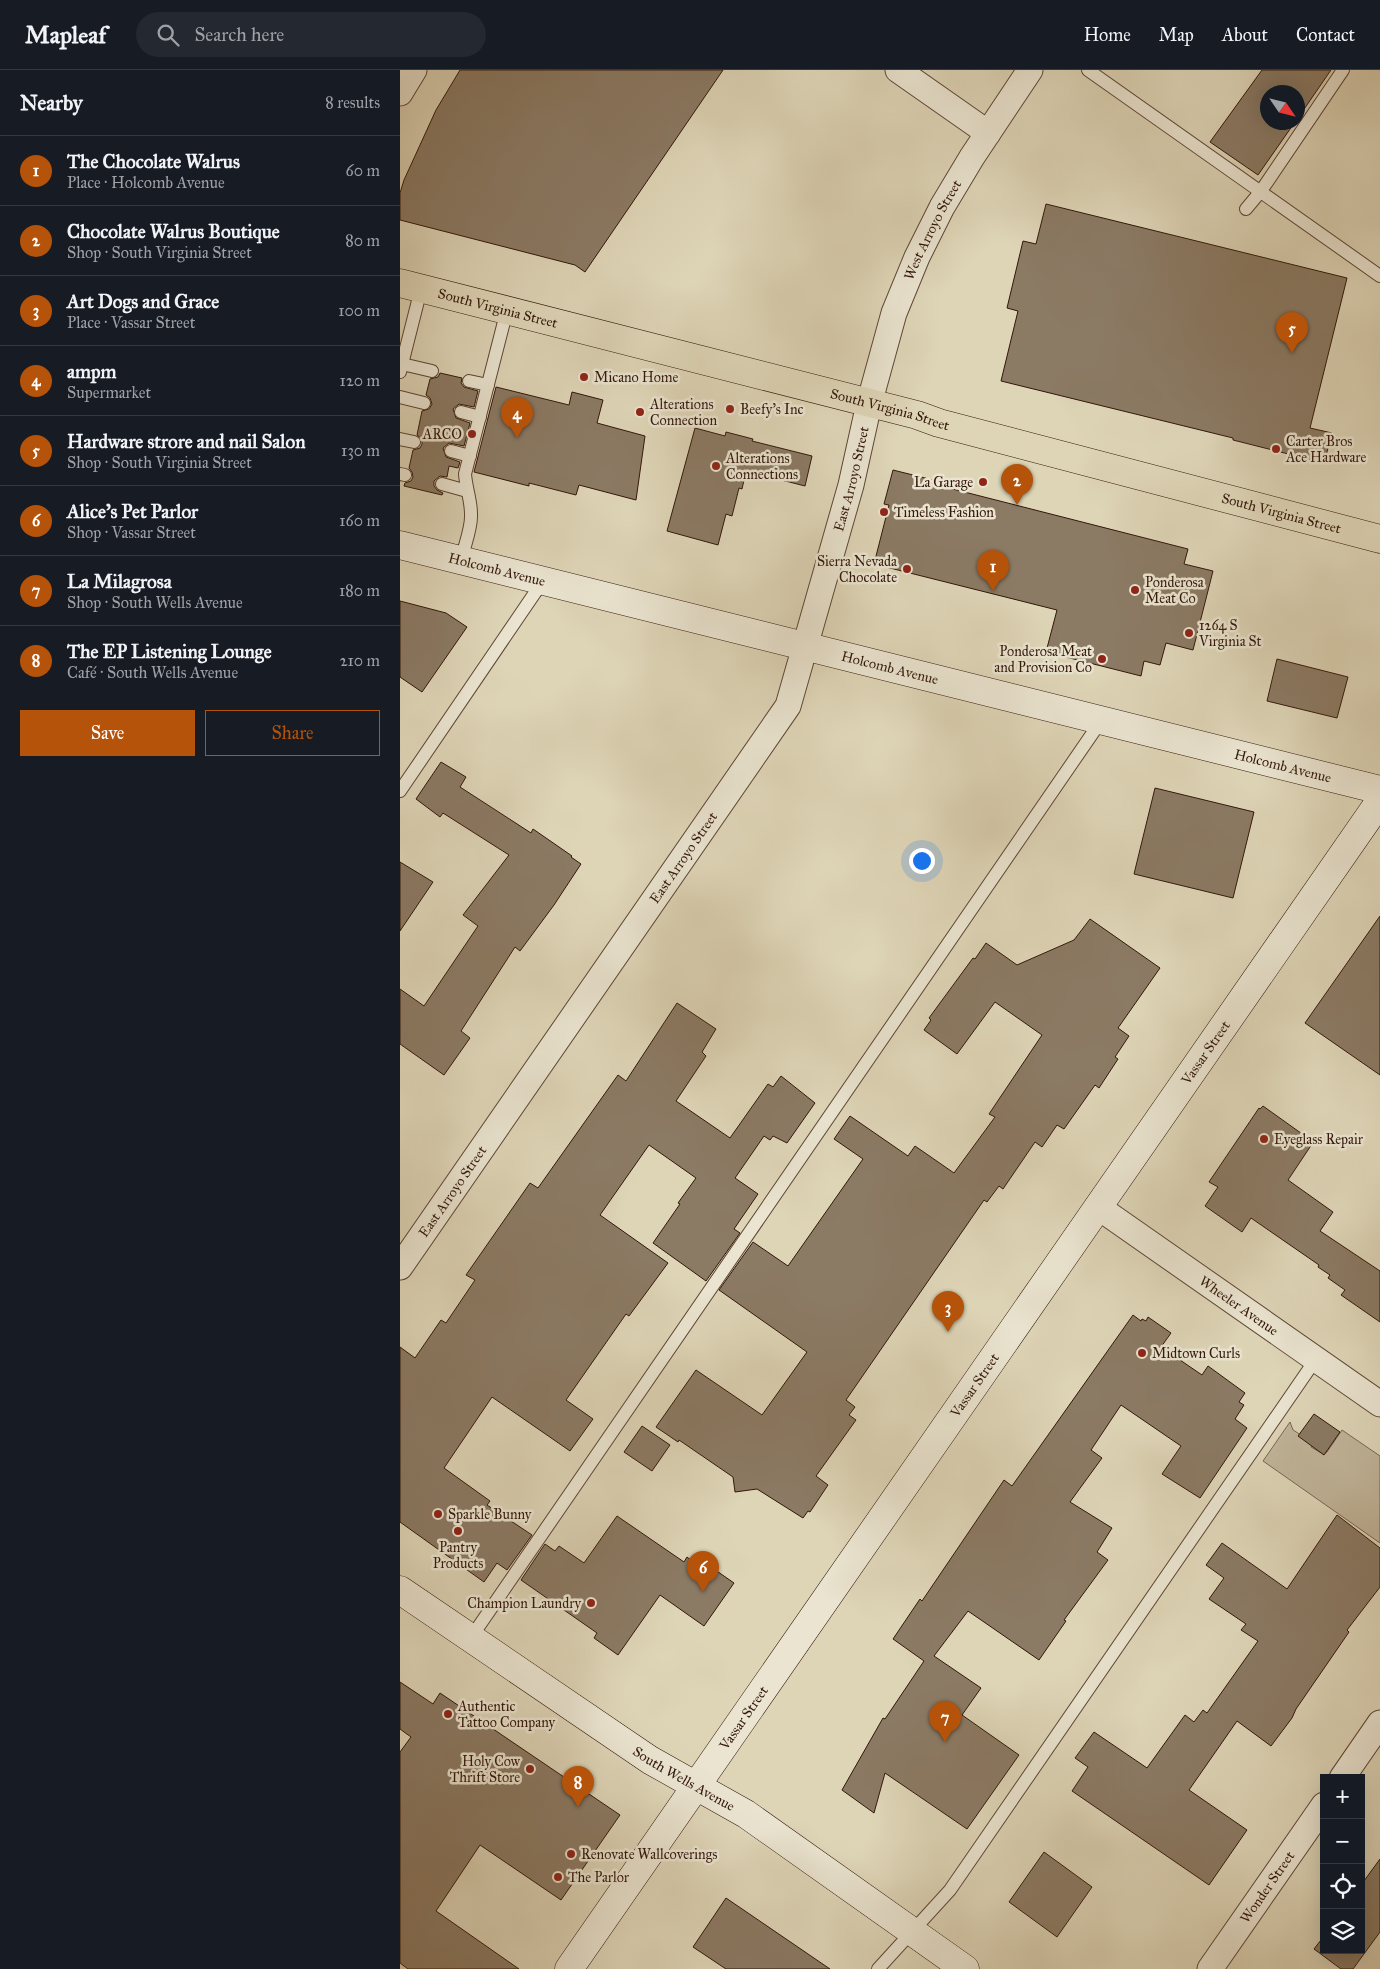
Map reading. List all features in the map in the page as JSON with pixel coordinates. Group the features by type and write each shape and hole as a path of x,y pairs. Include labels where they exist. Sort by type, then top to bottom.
{"main road":[{"name":"South Virginia Street","path":"411,286 917,415 939,423 1380,540"}],"street":[{"path":"400,93 414,70"},
{"path":"898,70 988,133"},
{"name":"West Arroyo Street","path":"869,404 894,313 917,258 942,207 1030,70"},
{"name":"East Arroyo Street","path":"400,1267 788,706 855,470 869,404"},
{"name":"Holcomb Avenue","path":"400,546 1380,790"},
{"name":"Vassar Street","path":"569,1969 1380,801"},
{"name":"Wheeler Avenue","path":"1098,1207 1380,1404"},
{"name":"South Wells Avenue","path":"400,1590 650,1760 746,1814 965,1969"},
{"path":"1345,1774 1380,1723"},
{"name":"Wonder Street","path":"1210,1969 1320,1811"}],"lane":[{"path":"1088,70 1380,276"},
{"path":"1246,209 1261,191 1343,70"},
{"path":"411,286 401,368 432,372"},
{"path":"461,561 471,517 465,474 506,310"},
{"path":"469,381 488,385"},
{"path":"400,397 424,403"},
{"path":"461,412 480,417"},
{"path":"400,439 414,442"},
{"path":"451,451 470,456"},
{"path":"442,484 467,491"},
{"path":"400,791 543,581"},
{"path":"470,1639 1101,720"},
{"path":"878,1969 950,1890 1316,1359"}],"shaded area":[{"path":"1290,1422 1293,1430 1314,1443 1311,1447 1323,1454 1327,1452 1342,1430 1380,1456 1380,1543 1263,1461"}],"building":[{"path":"460,70 723,70 585,272 575,265 400,220 400,193 404,180 436,110"},
{"path":"1262,70 1331,70 1305,108 1305,85 1260,85 1260,130 1289,130 1258,175 1210,142"},
{"path":"1046,204 1347,278 1310,428 1332,433 1324,463 1233,440 1233,438 1001,381 1018,311 1007,308 1023,241 1036,244"},
{"path":"440,373 462,378 461,383 464,387 478,391 474,407 459,404 453,409 456,418 470,423 464,446 449,443 443,448 446,457 460,462 458,468 449,466 447,477 440,476 434,481 434,486 443,493 442,495 404,486 413,477 409,468 413,450 420,448 422,444 422,439 417,435 422,411 429,409 432,404 430,398 426,395 430,379 438,377"},
{"path":"496,387 569,405 572,392 603,400 597,423 645,436 636,500 579,485 576,495 529,483 529,486 474,472"},
{"path":"695,428 725,436 726,432 753,439 752,441 812,456 805,486 746,471 742,489 739,488 732,516 726,514 718,545 667,531"},
{"path":"893,470 933,480 933,484 1188,549 1184,564 1213,571 1193,650 1166,643 1160,665 1144,661 1141,676 1046,652 1057,610 874,564 889,505 884,504"},
{"path":"400,601 446,613 467,627 422,692 400,677"},
{"path":"1277,659 1348,677 1337,718 1267,701"},
{"path":"441,762 466,777 460,787 531,833 533,829 581,864 520,951 515,947 461,1031 470,1038 444,1075 400,1044 400,989 424,1006 478,926 463,915 509,855 443,813 440,817 416,799"},
{"path":"1155,788 1254,812 1233,898 1134,874"},
{"path":"400,862 433,882 400,931"},
{"path":"1380,916 1380,1075 1305,1023"},
{"path":"1090,919 1160,968 1118,1028 1129,1036 1115,1057 1118,1059 1099,1088 1095,1085 1064,1129 1057,1125 1042,1147 1035,1142 1003,1189 999,1186 987,1202 984,1200 846,1400 855,1407 849,1415 856,1420 816,1476 828,1485 810,1512 808,1511 803,1518 757,1489 735,1492 733,1477 679,1440 678,1442 656,1427 696,1370 762,1415 807,1352 719,1290 753,1242 788,1266 863,1159 834,1139 850,1116 908,1156 915,1146 954,1173 995,1117 989,1114 1042,1035 995,1002 957,1054 924,1030 931,1020 929,1018 986,943 1017,965 1074,940"},
{"path":"677,1003 716,1029 702,1052 706,1056 676,1101 730,1138 768,1084 773,1087 781,1076 815,1103 787,1143 773,1136 770,1140 764,1136 735,1178 758,1194 734,1229 740,1233 706,1281 653,1243 696,1178 649,1145 600,1215 668,1263 629,1316 626,1314 566,1400 593,1419 570,1451 492,1397 444,1468 490,1501 487,1505 532,1535 507,1570 497,1563 484,1582 400,1522 400,1347 415,1358 441,1320 446,1323 475,1280 466,1275 530,1183 538,1188 618,1075 626,1081"},
{"path":"1263,1106 1312,1141 1312,1144 1288,1180 1333,1212 1320,1231 1380,1271 1380,1322 1341,1295 1345,1290 1328,1278 1330,1275 1318,1267 1319,1265 1251,1218 1242,1232 1205,1206 1218,1187 1209,1182 1259,1108"},
{"path":"1133,1315 1141,1321 1142,1319 1146,1321 1148,1317 1171,1333 1161,1347 1202,1375 1208,1366 1245,1393 1239,1402 1244,1405 1235,1419 1247,1428 1200,1498 1162,1474 1181,1446 1121,1405 1091,1450 1102,1458 1070,1502 1112,1528 1097,1552 1108,1560 1064,1620 1066,1621 1039,1660 968,1611 934,1656 981,1688 962,1715 1019,1755 967,1829 885,1773 874,1813 842,1790 883,1718 885,1719 924,1661 893,1639 920,1599 922,1601 1004,1480 1012,1486"},
{"path":"1314,1414 1340,1432 1324,1455 1298,1436"},
{"path":"642,1426 670,1445 652,1471 624,1452"},
{"path":"1337,1515 1380,1548 1380,1587 1347,1630 1349,1632 1296,1709 1292,1718 1271,1746 1237,1721 1189,1790 1247,1830 1209,1885 1072,1791 1088,1767 1075,1758 1094,1732 1147,1768 1185,1715 1194,1722 1203,1710 1207,1713 1258,1641 1241,1630 1246,1624 1209,1599 1224,1578 1206,1565 1222,1543 1287,1589"},
{"path":"617,1516 684,1562 687,1557 697,1565 701,1560 734,1583 704,1626 660,1595 618,1655 594,1638 597,1633 521,1580 545,1544 555,1551 559,1546 584,1563"},
{"path":"400,1682 433,1704 440,1693 620,1815 561,1900 480,1845 436,1911 519,1969 408,1969 400,1963 400,1752 411,1737 400,1729"},
{"path":"1044,1852 1092,1887 1057,1937 1009,1902"},
{"path":"1380,1859 1380,1932 1365,1953 1365,1909 1365,1880"},
{"path":"726,1898 830,1969 726,1969 693,1947"},
{"path":"1320,1941 1320,1953 1314,1949"},
{"path":"1321,1954 1364,1954 1353,1969 1341,1969"}],"place":[{"name":"Hardware strore and nail Salon","path":"1292,353"},
{"name":"Micano Home","path":"584,377"},
{"name":"Beefy’s Inc","path":"730,409"},
{"name":"Alterations Connection","path":"640,412"},
{"name":"ARCO","path":"472,434"},
{"name":"ampm","path":"517,438"},
{"name":"Carter Bros Ace Hardware","path":"1276,449"},
{"name":"Alterations Connections","path":"716,466"},
{"name":"La Garage","path":"983,482"},
{"name":"Chocolate Walrus Boutique","path":"1017,505"},
{"name":"Timeless Fashion","path":"884,512"},
{"name":"Sierra Nevada Chocolate","path":"907,569"},
{"name":"Ponderosa Meat Co","path":"1135,590"},
{"name":"The Chocolate Walrus","path":"993,591"},
{"name":"1264 S Virginia St","path":"1189,633"},
{"name":"Ponderosa Meat and Provision Co","path":"1102,659"},
{"name":"Eyeglass Repair","path":"1264,1139"},
{"name":"Art Dogs and Grace","path":"948,1332"},
{"name":"Midtown Curls","path":"1142,1353"},
{"name":"Sparkle Bunny","path":"438,1514"},
{"name":"Pantry Products","path":"458,1531"},
{"name":"Alice's Pet Parlor","path":"703,1592"},
{"name":"Champion Laundry","path":"591,1603"},
{"name":"Authentic Tattoo Company","path":"448,1714"},
{"name":"La Milagrosa","path":"945,1742"},
{"name":"Holy Cow Thrift Store","path":"530,1769"},
{"name":"The EP Listening Lounge","path":"578,1807"},
{"name":"Renovate Wallcoverings","path":"571,1854"},
{"name":"The Parlor","path":"558,1877"}]}
